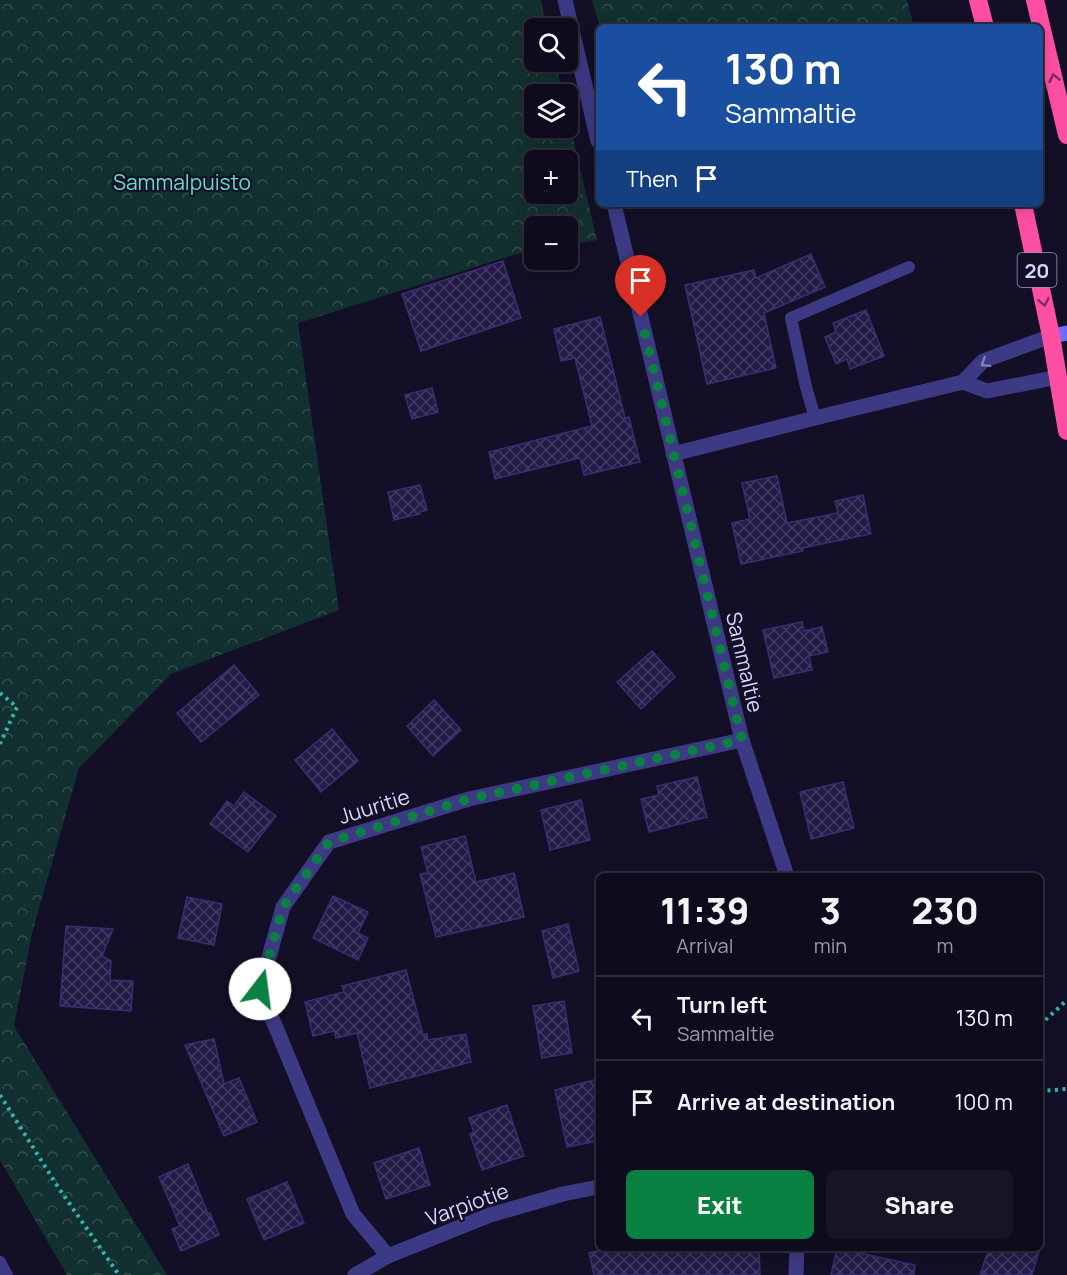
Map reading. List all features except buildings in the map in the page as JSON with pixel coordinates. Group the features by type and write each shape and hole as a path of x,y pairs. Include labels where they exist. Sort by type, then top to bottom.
{"highway":[{"path":"978,0 984,24"},
{"path":"1035,0 1041,24"},
{"path":"1043,34 1067,135"},
{"name":"20","path":"1024,207 1059,334 1067,431"}],"street":[{"path":"565,0 596,132"},
{"name":"Sammaltie","path":"615,207 742,740 786,873"},
{"path":"673,453 963,382 983,361 1059,334"},
{"path":"963,382 987,391 1063,376"},
{"name":"Juuritie","path":"388,1256 353,1214 260,989 283,907 329,842 469,799 742,740"},
{"name":"Varpiotie","path":"355,1275 388,1256 490,1215 563,1194 596,1187"},
{"path":"796,1275 797,1251"}],"lane":[{"path":"815,417 791,318 909,267"},
{"path":"0,1262 7,1275"}],"path":[{"path":"0,693 17,707 0,744"},
{"path":"1043,1022 1067,1000"},
{"path":"1043,1091 1067,1089"},
{"path":"0,1095 58,1187 119,1275"}],"green space":[{"name":"Sammalpuisto","path":"0,0 541,0 545,18 524,18 524,72 558,72 560,84 524,84 524,138 573,138 576,150 524,150 524,204 578,204 578,160 597,240 578,243 578,216 524,216 524,253 298,323 339,610 171,674 79,768 32,933 14,1026 167,1275 67,1275 0,1160"},
{"path":"592,0 907,0 913,24 599,24"}],"route":[{"path":"260,989 283,907 329,842 469,799 742,740 641,317"}]}
